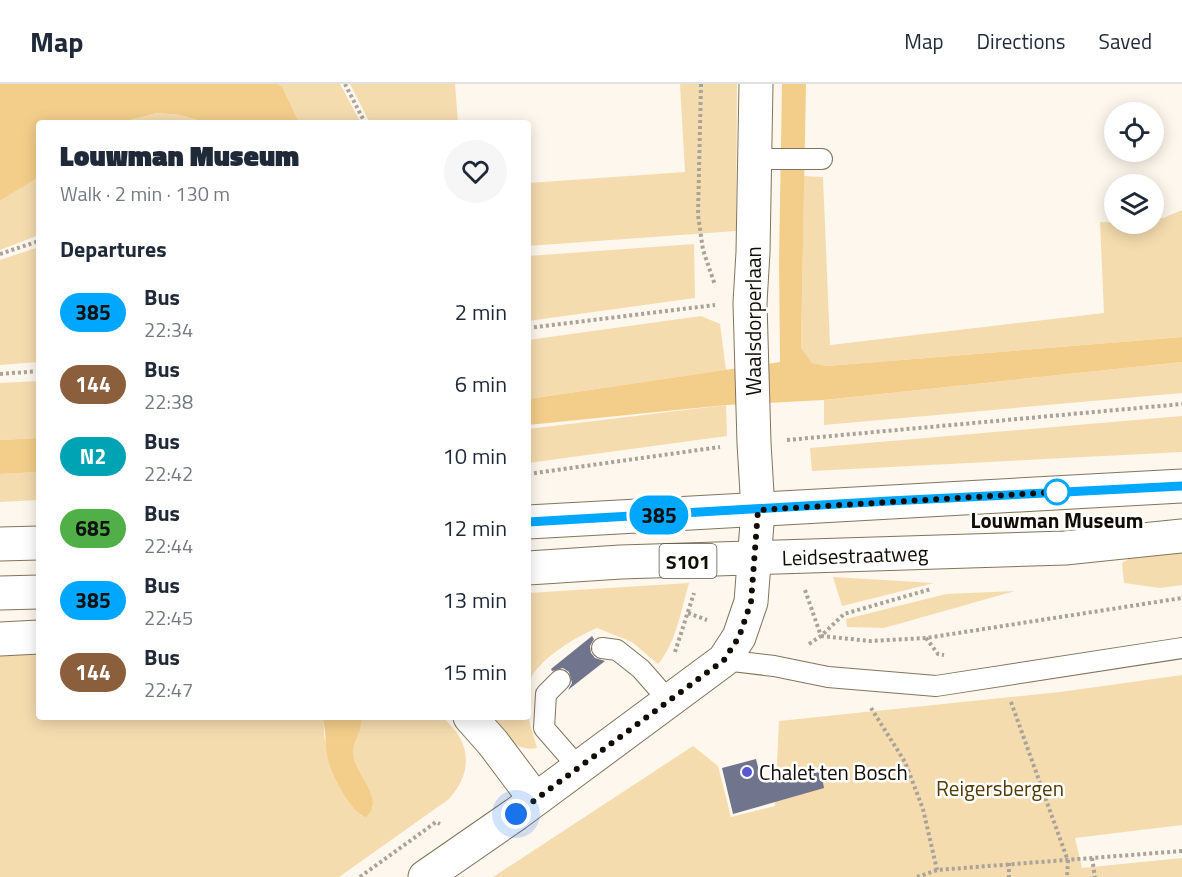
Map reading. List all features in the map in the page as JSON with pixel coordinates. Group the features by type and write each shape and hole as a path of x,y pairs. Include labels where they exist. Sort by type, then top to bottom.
{"main road":[{"name":"Waalsdorperlaan","path":"754,558 758,510 750,303 760,159 756,84"},
{"name":"S101","path":"531,522 1182,486"},
{"name":"Leidsestraatweg","path":"425,877 579,768 724,660 739,637 751,602 754,558 1065,548 1182,536"},
{"path":"0,544 36,543"},
{"name":"S101","path":"531,568 621,562 754,558"},
{"path":"0,593 36,592"},
{"path":"0,639 36,637"},
{"path":"473,720 535,799"}],"lane":[{"path":"760,159 816,159"},
{"path":"602,648 616,650 642,669 669,701"},
{"path":"724,660 774,666 828,677 936,686 1182,648"},
{"path":"560,680 546,694 544,728 579,768"}],"path":[{"path":"345,84 363,120"},
{"path":"701,84 698,215 703,250 718,294"},
{"path":"0,254 36,242"},
{"path":"531,328 721,304"},
{"path":"0,374 36,371"},
{"path":"531,473 754,428 1182,404"},
{"path":"941,587 844,614 820,636 870,641 926,638 1182,598"},
{"path":"1003,675 1068,861 1067,877"},
{"path":"867,704 905,762 923,808 937,870"},
{"path":"917,877 937,870 1182,851"},
{"path":"1092,858 1095,877"},
{"path":"1009,863 1009,877"}],"green space":[{"path":"277,84 340,84 359,120 297,120"},
{"path":"350,84 455,84 458,120 368,120"},
{"path":"680,84 737,84 736,231 531,246 531,183 685,172"},
{"path":"157,113 180,115 197,120 130,120"},
{"path":"804,176 823,177 830,345 1104,313 1100,222 1104,222 1104,234 1164,234 1164,218 1182,210 1182,337 827,366 812,363 801,349"},
{"path":"36,179 36,236 0,250 0,201"},
{"path":"694,244 695,298 531,321 531,256"},
{"path":"36,248 36,362 0,365 0,260"},
{"path":"701,316 720,324 726,370 531,399 531,340"},
{"path":"1182,362 1182,393 824,425 824,400"},
{"path":"36,381 36,438 0,440 0,383"},
{"path":"726,405 727,436 531,463 531,429"},
{"path":"1182,416 1182,452 812,471 810,448"},
{"path":"36,472 36,500 0,502 0,474"},
{"path":"1182,553 1182,585 1160,588 1124,583 1122,563 1134,556"},
{"path":"833,577 934,583 842,606"},
{"path":"689,583 674,636 658,664 632,642 597,628 552,654 531,678 531,593"},
{"path":"1015,591 884,628 847,627 846,619 946,594"},
{"path":"36,649 36,720 322,720 325,740 335,770 350,802 362,816 373,808 368,789 353,759 353,748 361,720 445,720 452,726 464,746 466,756 463,778 449,799 339,877 0,877 0,650"},
{"name":"Reigersbergen","path":"1182,675 1182,825 1075,838 1082,868 1182,858 1182,877 493,877 693,746 718,766 731,817 775,806 779,721 1060,692"},
{"path":"492,720 529,720 537,748 522,747 504,735"}],"shaded area":[{"path":"0,84 277,84 282,87 298,120 197,120 180,115 157,113 130,120 36,120 36,179 0,201"},
{"path":"782,84 806,84 801,348 812,363 827,366 1182,337 1182,362 824,400 726,405 531,425 531,399 780,362"},
{"path":"36,438 36,472 0,474 0,440"},
{"path":"323,720 361,720 353,754 372,797 371,811 366,817 360,814 348,800 332,771 327,755"}],"building":[{"path":"592,636 594,639 590,646 591,653 595,658 605,661 568,690 572,683 569,672 563,668 552,671 551,669"},
{"path":"756,759 761,779 821,772 824,788 733,814 722,768"}],"bus line":[{"name":"385","path":"531,522 1182,486"}],"place":[{"name":"Louwman Museum","path":"1057,492"},
{"name":"Chalet ten Bosch","path":"747,772"}],"route":[{"path":"516,814 724,660 739,637 751,602 758,510 1057,492"}]}
